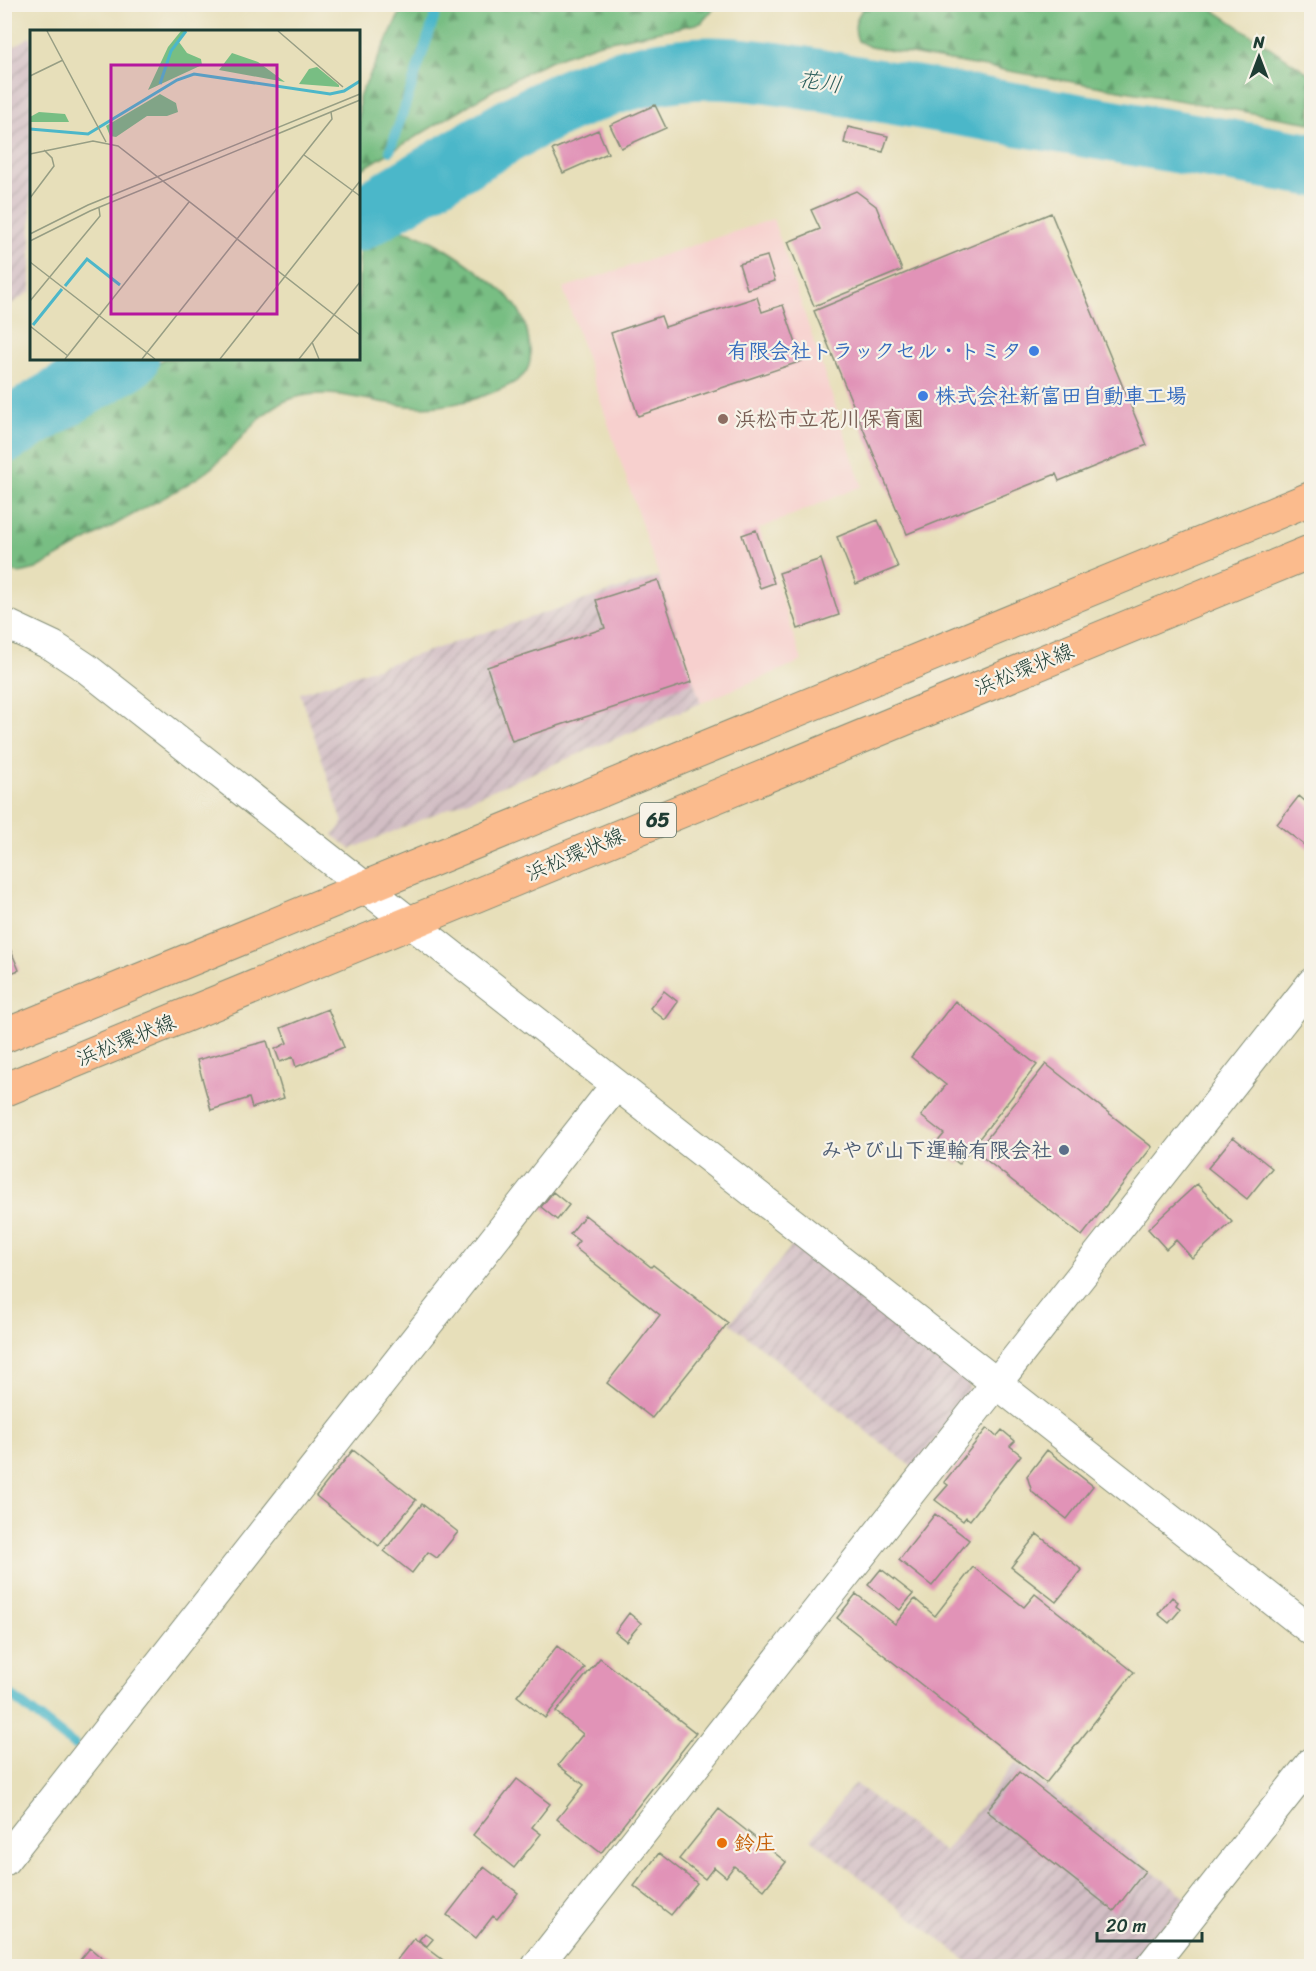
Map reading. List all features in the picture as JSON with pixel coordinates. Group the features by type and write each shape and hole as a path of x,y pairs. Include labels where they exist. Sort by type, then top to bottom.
{"main road":[{"name":"65","path":"4,1036 1311,498"},
{"name":"浜松環状線","path":"4,1090 1311,551"}],"street":[{"path":"4,623 53,646 86,668 1311,1631"},
{"path":"537,1966 1311,984"},
{"path":"4,1861 616,1085"},
{"path":"1151,1966 1311,1762"}],"shaded area":[{"path":"30,37 30,292 5,308 5,52"},
{"name":"浜松市立花川保育園","path":"773,219 862,486 759,529 802,661 701,703 563,288"},
{"path":"658,576 701,703 351,849 333,835 343,823 300,693"},
{"path":"794,1243 968,1381 970,1396 913,1468 730,1323"},
{"path":"1015,1763 1187,1898 1133,1966 973,1966 811,1839 855,1783 944,1852"}],"green space":[{"path":"404,4 717,5 701,23 600,43 549,61 502,85 360,170 360,95"},
{"path":"865,5 1206,5 1311,75 1311,123 870,47 858,41 855,31 857,18"},
{"path":"387,229 403,230 414,234 454,254 491,281 515,305 525,324 530,358 524,375 490,394 444,405 409,406 330,394 314,394 283,402 252,425 216,464 182,488 36,569 20,573 5,571 5,454 162,360 360,360 360,241 369,235"}],"building":[{"path":"655,105 666,128 621,148 610,125"},
{"path":"848,127 888,136 883,152 844,143"},
{"path":"598,130 608,153 563,173 552,150"},
{"path":"856,191 876,206 902,270 814,306 788,242 820,229 811,210"},
{"path":"1051,213 1147,445 1059,481 1056,474 907,534 814,311"},
{"path":"767,256 775,281 747,289 739,264"},
{"path":"757,297 762,312 783,305 802,361 638,416 611,333 661,316 665,327"},
{"path":"878,520 898,567 856,584 837,537"},
{"path":"756,530 774,583 760,588 742,535"},
{"path":"821,559 839,615 798,629 779,573"},
{"path":"658,580 692,682 512,741 487,667 605,628 596,600"},
{"path":"1299,796 1312,807 1312,851 1277,824"},
{"path":"4,934 19,970 8,974 4,966"},
{"path":"664,991 678,1002 665,1020 650,1008"},
{"path":"955,1001 1037,1065 959,1164 935,1145 944,1134 921,1116 946,1085 911,1057"},
{"path":"328,1009 344,1047 296,1067 293,1057 280,1062 275,1049 287,1043 281,1028"},
{"path":"267,1041 284,1098 252,1108 249,1098 211,1110 197,1060"},
{"path":"1046,1064 1152,1147 1082,1236 976,1152"},
{"path":"1233,1137 1272,1168 1247,1199 1208,1168"},
{"path":"1197,1184 1232,1222 1192,1258 1176,1240 1166,1249 1148,1229"},
{"path":"553,1192 569,1205 557,1220 541,1207"},
{"path":"585,1215 728,1323 652,1418 607,1383 660,1315 574,1247 579,1241 570,1234"},
{"path":"987,1428 997,1436 1002,1430 1015,1441 1010,1446 1021,1455 970,1520 966,1517 963,1521 935,1500 948,1485 944,1482"},
{"path":"353,1450 416,1500 379,1546 316,1496"},
{"path":"1047,1450 1093,1486 1067,1519 1032,1492 1027,1476"},
{"path":"422,1504 458,1532 437,1558 428,1552 412,1573 384,1551"},
{"path":"935,1514 969,1540 932,1586 899,1560"},
{"path":"1037,1534 1082,1570 1056,1602 1011,1567"},
{"path":"973,1567 1024,1607 1035,1594 1134,1672 1046,1783 837,1618 856,1594 895,1624 915,1599 935,1616"},
{"path":"881,1569 913,1594 900,1610 868,1585"},
{"path":"1172,1597 1181,1609 1169,1623 1158,1614"},
{"path":"629,1613 641,1623 626,1641 615,1632"},
{"path":"557,1646 585,1668 545,1718 517,1696"},
{"path":"600,1658 696,1733 601,1853 557,1819 584,1785 558,1765 583,1734 556,1712"},
{"path":"1019,1772 1145,1871 1114,1911 987,1811"},
{"path":"517,1779 550,1804 532,1827 541,1834 514,1868 473,1835"},
{"path":"719,1809 786,1862 764,1890 734,1866 726,1877 714,1867 705,1879 679,1859"},
{"path":"659,1853 697,1883 671,1915 634,1886"},
{"path":"484,1867 518,1893 497,1919 493,1916 476,1938 447,1915"},
{"path":"425,1933 433,1939 427,1946 419,1940"},
{"path":"414,1938 451,1966 392,1966"},
{"path":"90,1948 110,1965 75,1966"}],"waterway":[{"path":"390,151 439,4"},
{"name":"花川","path":"360,219 522,123 581,95 642,76 675,70 710,68 805,78 1312,165"},
{"path":"369,214 377,191"},
{"name":"花川","path":"4,432 125,360"},
{"path":"4,1690 74,1745"}],"place":[{"name":"有限会社トラックセル・トミタ","path":"1034,351"},
{"name":"株式会社新富田自動車工場","path":"923,396"},
{"name":"浜松市立花川保育園","path":"723,419"},
{"name":"みやび山下運輸有限会社","path":"1064,1150"},
{"name":"鈴庄","path":"722,1843"}]}
